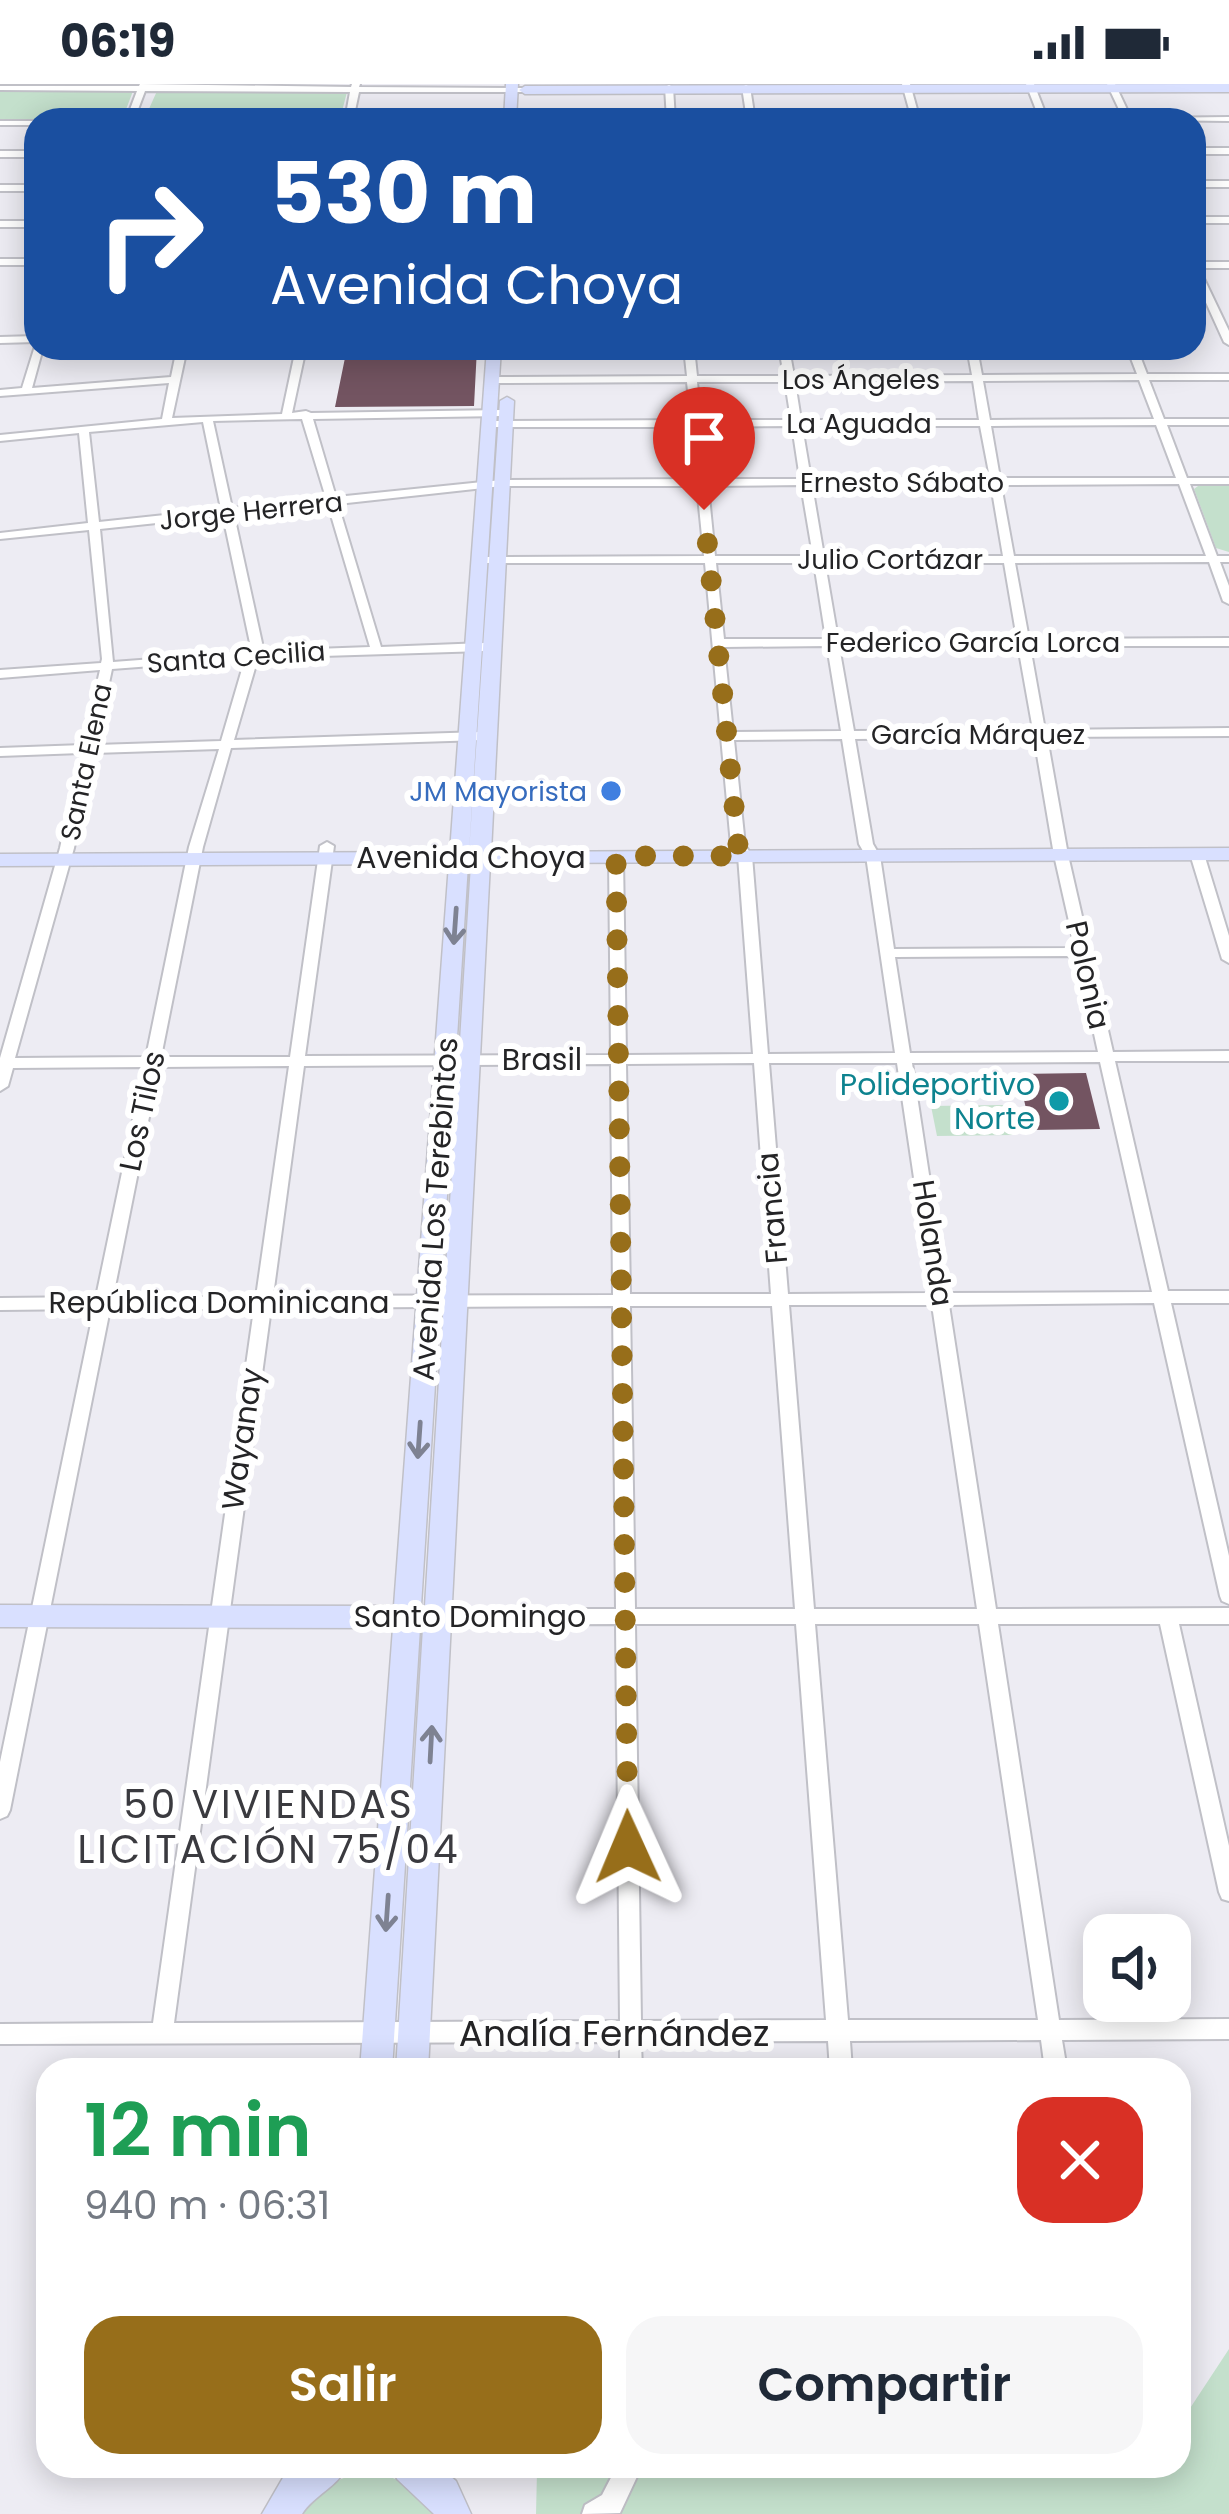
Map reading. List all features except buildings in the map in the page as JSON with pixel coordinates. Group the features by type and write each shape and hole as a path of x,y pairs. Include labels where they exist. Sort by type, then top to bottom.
{"main road":[{"path":"669,89 1031,86"},
{"path":"518,87 1229,87"},
{"name":"Avenida Los Terebintos","path":"377,2058 429,1301 457,1060 498,419 496,360"},
{"name":"Avenida Los Terebintos","path":"500,380 506,360"},
{"name":"Avenida Choya","path":"0,860 66,854 1060,849 1229,843"},
{"name":"Avenida Choya","path":"0,848 66,854"},
{"name":"Avenida Choya","path":"1060,849 1229,854"},
{"name":"Avenida Choya","path":"471,852 616,856 741,850"},
{"name":"Avenida Los Terebintos","path":"413,2058 456,1301 457,1060"},
{"name":"Santo Domingo","path":"0,1616 438,1617"},
{"path":"290,2498 314,2478"},
{"path":"424,2478 453,2514"}],"street":[{"path":"0,88 518,87"},
{"path":"669,89 670,108"},
{"path":"1223,316 1229,342"},
{"path":"26,391 35,360"},
{"path":"166,423 179,360"},
{"path":"286,414 298,360"},
{"name":"Francia","path":"689,360 760,1058 840,2058"},
{"name":"Holanda","path":"786,360 888,953 1054,2058"},
{"name":"Polonia","path":"974,360 1060,849 1229,1596"},
{"path":"1136,360 1229,601"},
{"name":"Los Ángeles","path":"500,380 1229,377"},
{"path":"0,393 175,380"},
{"name":"La Aguada","path":"0,438 286,414 695,424 1229,422"},
{"path":"306,414 376,649"},
{"name":"Los Tilos","path":"0,1810 195,853 256,643 207,418"},
{"name":"Santa Elena","path":"0,1086 66,854 107,666 84,430"},
{"name":"Ernesto Sábato","path":"494,485 1229,481"},
{"name":"Jorge Herrera","path":"0,536 494,485"},
{"name":"Julio Cortázar","path":"489,560 1229,559"},
{"name":"Federico García Lorca","path":"717,644 1229,641"},
{"name":"Santa Cecilia","path":"0,674 250,655 483,646"},
{"name":"García Márquez","path":"727,736 1229,733"},
{"path":"0,752 478,736"},
{"name":"Wayanay","path":"162,2033 326,852"},
{"path":"1197,854 1229,958"},
{"path":"616,856 631,2058"},
{"path":"888,953 1083,952"},
{"name":"Brasil","path":"3,1063 1229,1056"},
{"name":"República Dominicana","path":"0,1304 1229,1298"},
{"path":"1168,1616 1229,1892"},
{"name":"Santo Domingo","path":"438,1617 1229,1616"},
{"name":"Analía Fernández","path":"0,2034 1229,2029"},
{"path":"594,2514 610,2504 623,2478"}],"green space":[{"path":"0,91 133,91 127,108 24,108 24,120 0,120"},
{"path":"157,91 347,92 343,108 149,108"},
{"path":"1229,486 1229,552 1216,548 1194,489"},
{"path":"1006,1105 1013,1135 937,1136 931,1106"},
{"path":"1229,2349 1229,2514 536,2514 537,2478 1191,2478 1191,2407"},
{"path":"345,2478 393,2478 408,2486 433,2514 297,2514 331,2484"}],"place":[{"name":"JM Mayorista","path":"611,791"},
{"name":"Polideportivo Norte","path":"1059,1101"}],"district":[{"name":"50 VIVIENDAS LICITACIÓN 75/04","path":"269,1826"}],"route":[{"path":"628,1847 616,856 745,856 738,845 704,510"}]}
